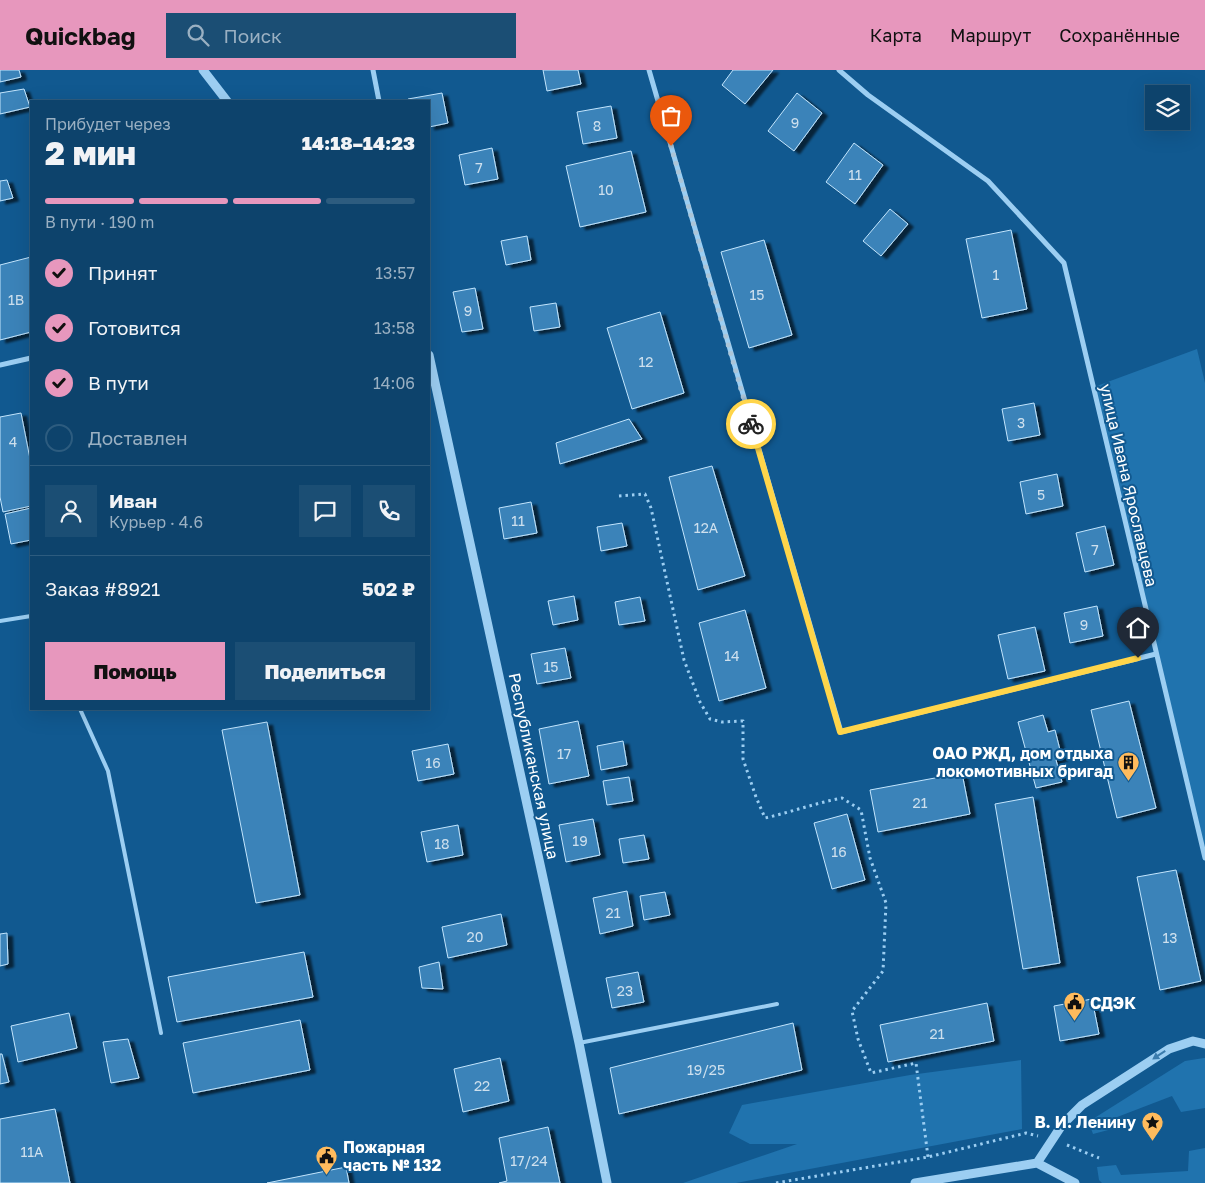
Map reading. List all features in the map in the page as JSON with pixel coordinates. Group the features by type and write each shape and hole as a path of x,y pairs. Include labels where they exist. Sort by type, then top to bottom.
{"street":[{"path":"203,70 227,100"},
{"path":"373,70 379,100"},
{"path":"649,70 840,732 1156,654"},
{"name":"улица Ивана Ярославцева","path":"839,70 868,94 988,181 1064,263 1205,858"},
{"path":"0,365 30,358"},
{"name":"Республиканская улица","path":"430,360 607,1183"},
{"path":"1037,1163 1062,1125 1082,1105 1169,1049 1193,1041 1205,1044"},
{"path":"915,1183 1037,1163 1076,1183"}],"lane":[{"path":"0,621 30,616"},
{"path":"80,710 108,771 162,1033"},
{"path":"578,1043 777,1004"}],"path":[{"path":"619,496 645,494 651,508 684,660 700,702 710,719 722,722 743,721 743,759 765,818 788,813 819,802 842,798 861,810 870,858 886,903 884,949 883,971 852,1010 858,1039 871,1072 916,1064 928,1157"},
{"path":"776,1183 928,1157 1026,1133 1053,1139 1099,1158"}],"shaded area":[{"path":"1197,349 1205,383 1205,858 1094,387"},
{"path":"1205,1058 1205,1108 1181,1112 1172,1096 1112,1119 1112,1129 1093,1134 1089,1123 1096,1117 1185,1061"},
{"path":"1021,1060 1022,1129 736,1183 683,1183 797,1144 750,1144 729,1133 742,1105 910,1075"},
{"path":"1205,1148 1205,1183 1102,1183 1099,1180 1097,1167 1116,1165 1121,1175 1188,1171 1189,1151"}],"building":[{"path":"0,70 19,70 21,77 0,82"},
{"path":"543,70 578,70 581,84 547,91"},
{"path":"733,70 773,70 745,104 722,85"},
{"path":"24,89 30,107 0,114 0,93"},
{"path":"442,93 448,123 430,127 430,100 408,99"},
{"path":"797,93 822,113 794,151 768,131"},
{"path":"611,106 617,138 583,144 577,112"},
{"path":"854,143 883,165 855,204 826,182"},
{"path":"492,148 498,179 465,185 459,155"},
{"path":"631,151 646,212 580,227 566,166"},
{"path":"7,180 13,198 0,201 0,181"},
{"path":"890,209 908,224 881,256 863,241"},
{"path":"1011,230 1027,309 982,318 966,239"},
{"path":"527,236 531,260 506,265 501,241"},
{"path":"764,240 792,335 749,348 721,252"},
{"path":"30,257 30,332 0,340 0,265"},
{"path":"475,288 483,329 462,332 453,292"},
{"path":"556,303 560,327 534,331 530,307"},
{"path":"660,312 684,393 632,409 607,328"},
{"path":"1034,403 1040,435 1008,441 1002,409"},
{"path":"21,413 30,459 30,506 3,512 0,497 0,417"},
{"path":"629,419 642,439 560,464 556,443"},
{"path":"712,466 745,576 698,590 669,477"},
{"path":"1057,474 1063,506 1026,514 1020,482"},
{"path":"531,502 537,533 504,539 499,508"},
{"path":"30,508 30,540 11,544 5,514"},
{"path":"622,523 627,546 601,551 597,527"},
{"path":"1105,526 1114,565 1085,572 1076,533"},
{"path":"574,596 578,620 553,625 548,601"},
{"path":"640,597 645,621 619,625 615,602"},
{"path":"1097,606 1103,636 1070,643 1064,613"},
{"path":"745,610 766,688 719,701 699,623"},
{"path":"1035,627 1045,671 1008,679 998,635"},
{"path":"565,648 571,678 537,684 531,654"},
{"name":"ОАО РЖД, дом отдыха локомотивных бригад","path":"1129,701 1156,808 1117,818 1091,710"},
{"path":"1043,715 1048,732 1055,730 1062,758 1056,760 1062,782 1036,788 1018,722"},
{"path":"578,721 589,776 549,784 539,729"},
{"path":"267,722 300,895 256,903 222,730"},
{"path":"623,741 627,765 601,770 597,746"},
{"path":"448,744 454,774 418,781 412,751"},
{"path":"962,773 970,814 878,832 870,790"},
{"path":"629,777 633,801 607,805 603,781"},
{"path":"1033,797 1060,963 1023,969 995,804"},
{"path":"847,814 865,880 832,889 814,823"},
{"path":"593,819 600,855 566,862 559,825"},
{"path":"458,825 463,855 427,862 421,832"},
{"path":"644,835 649,859 623,863 619,839"},
{"path":"1176,870 1201,981 1160,990 1137,877"},
{"path":"627,891 633,926 600,934 593,898"},
{"path":"665,892 670,915 644,920 640,896"},
{"path":"501,914 507,945 448,958 442,927"},
{"path":"7,933 8,964 0,966 0,934"},
{"path":"304,952 313,997 177,1022 168,977"},
{"path":"439,962 443,989 422,988 419,967"},
{"path":"638,972 644,1002 612,1008 606,978"},
{"path":"1092,999 1099,1034 1060,1041 1054,1006"},
{"path":"987,1003 994,1041 888,1062 880,1025"},
{"path":"69,1013 77,1048 18,1062 11,1026"},
{"path":"300,1020 310,1070 193,1093 183,1043"},
{"path":"793,1023 802,1070 619,1114 610,1068"},
{"path":"128,1039 139,1078 111,1083 103,1042"},
{"path":"0,1054 2,1054 9,1082 0,1084"},
{"path":"500,1058 509,1101 463,1112 454,1069"},
{"path":"55,1109 70,1183 0,1183 0,1119"},
{"path":"548,1127 560,1183 499,1183 507,1181 499,1138"},
{"name":"Пожарная часть № 132","path":"346,1167 349,1183 267,1183"}],"way so far":[{"path":"671,146 751,424"}],"place":[{"name":"ОАО РЖД, дом отдыха локомотивных бригад","path":"1129,781"},
{"name":"СДЭК","path":"1074,1022"},
{"name":"В. И. Ленину","path":"1152,1141"},
{"name":"Пожарная часть № 132","path":"327,1175"}],"route":[{"path":"751,424 840,732 1138,658"}]}
